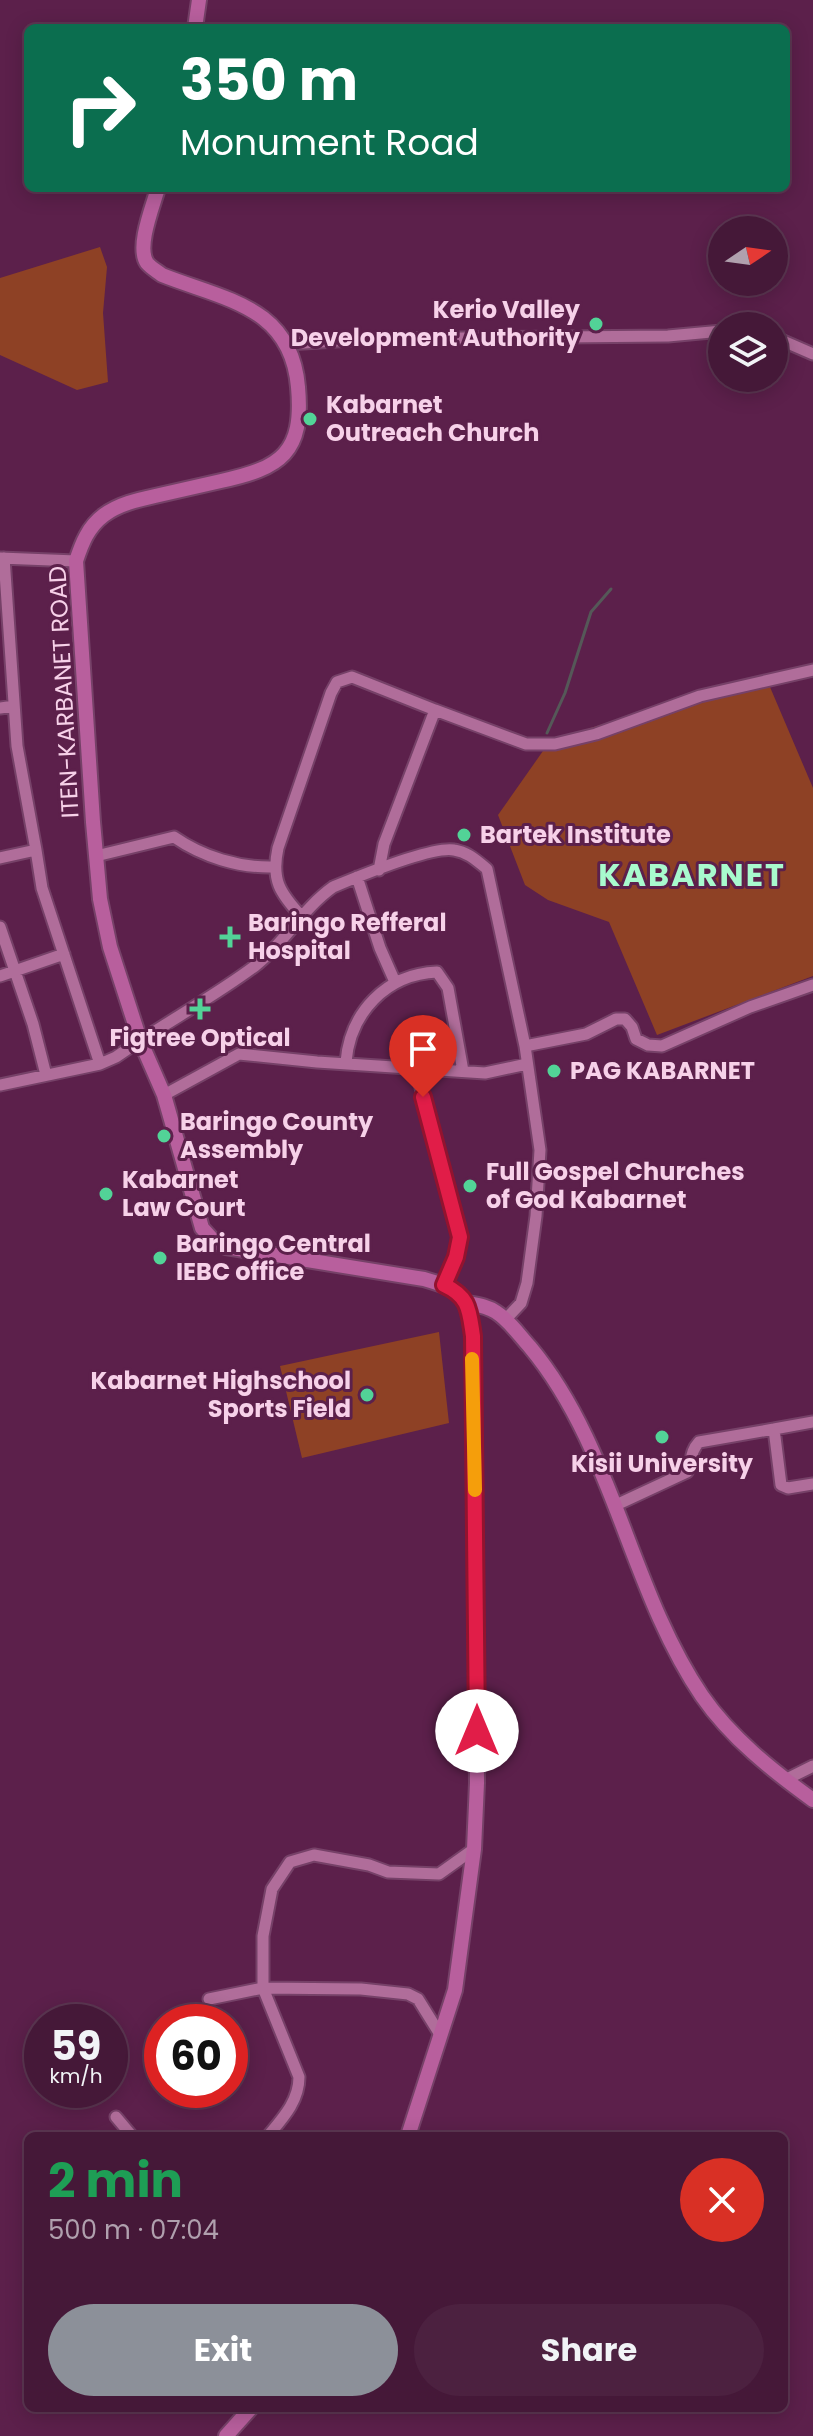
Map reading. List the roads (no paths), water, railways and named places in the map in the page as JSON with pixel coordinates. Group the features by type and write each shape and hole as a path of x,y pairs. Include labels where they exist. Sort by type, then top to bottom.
{"main road":[{"path":"196,24 199,0"},
{"name":"ITEN-KARBANET ROAD","path":"157,192 143,241 143,254 148,265 162,275 260,314 287,344 297,370 300,402 290,448 276,463 254,474 120,506 93,525 83,539 76,561 96,856 100,899 110,947 140,1040 164,1095 194,1207 202,1228 213,1240 226,1247 424,1279 444,1285"},
{"path":"409,2132 455,1990 474,1849 477,1783 473,1336 467,1303 444,1285"},
{"path":"467,1303 485,1306 506,1319 546,1367 577,1415 666,1629 702,1695 722,1721 785,1780 813,1800"},
{"path":"226,2436 247,2412"}],"street":[{"path":"287,344 369,339 668,336 708,332"},
{"path":"788,343 813,354"},
{"path":"76,561 2,558 17,746 42,888 100,1064"},
{"path":"301,916 285,898 274,867 283,833 337,682 352,677 526,744 555,744 596,734 688,699 813,670"},
{"path":"0,708 14,706"},
{"path":"379,870 384,844 435,710"},
{"path":"96,856 174,837 193,850 212,857 257,868 274,867"},
{"path":"0,1085 100,1064 116,1057 256,965 287,936 321,895 357,877 450,849 467,853 487,869 525,1046 540,1150 536,1216 527,1283 521,1303 506,1319"},
{"path":"0,858 36,850"},
{"path":"357,877 380,948 395,982"},
{"path":"0,927 16,970 46,1075"},
{"path":"0,976 64,954"},
{"path":"346,1062 348,1041 361,1012 385,988 395,982 437,972 448,988 463,1071"},
{"path":"525,1046 586,1034 616,1019 625,1019 636,1039 648,1045 662,1046 750,1007 813,985"},
{"path":"164,1095 239,1054 485,1073 527,1064"},
{"path":"424,1068 419,1078 423,1097 460,1237 456,1257 444,1285"},
{"path":"614,1506 687,1472 691,1453 699,1442 813,1422"},
{"path":"774,1429 781,1485 788,1488 813,1484"},
{"path":"785,1780 813,1766"},
{"path":"271,2132 292,2105 299,2089 299,2077 263,1988 263,1936 272,1889 290,1862 314,1855 369,1865 388,1872 439,1874 474,1849"},
{"path":"209,1999 263,1988 361,1989 408,1994 418,1999 441,2036"},
{"path":"116,2117 129,2132"}],"waterway":[{"path":"547,733 565,693 591,612 611,589"}],"place":[{"name":"Kerio Valley Development Authority","path":"596,324"},
{"name":"Kabarnet Outreach Church","path":"310,419"},
{"name":"Bartek Institute","path":"464,835"},
{"name":"Baringo Refferal Hospital","path":"230,937"},
{"name":"Figtree Optical","path":"200,1009"},
{"name":"PAG KABARNET","path":"554,1071"},
{"name":"Baringo County Assembly","path":"164,1136"},
{"name":"Full Gospel Churches of God Kabarnet","path":"470,1186"},
{"name":"Kabarnet Law Court","path":"106,1194"},
{"name":"Baringo Central IEBC office","path":"160,1258"},
{"name":"Kabarnet Highschool Sports Field","path":"367,1395"},
{"name":"Kisii University","path":"662,1437"}],"district":[{"name":"KABARNET","path":"692,875"}]}
